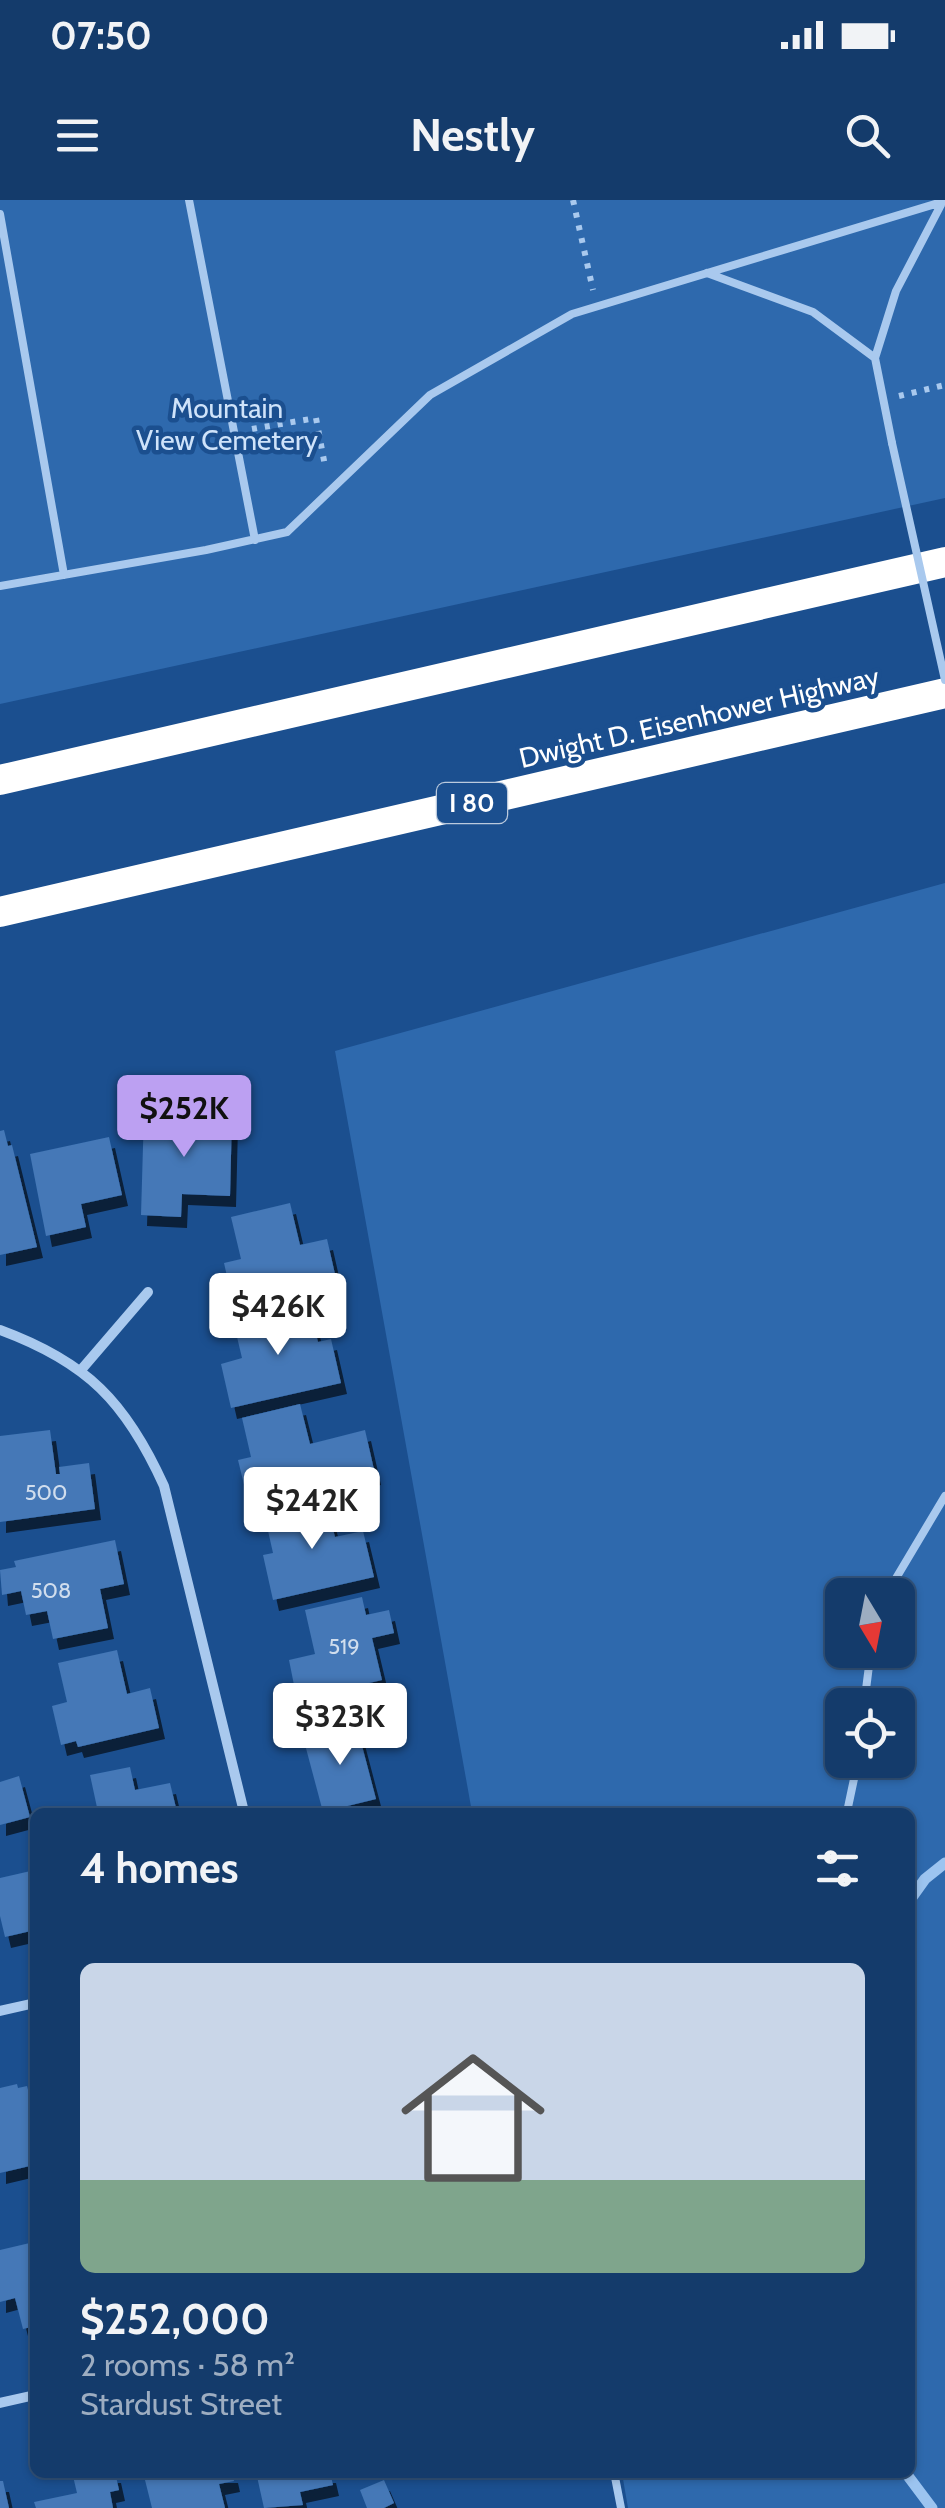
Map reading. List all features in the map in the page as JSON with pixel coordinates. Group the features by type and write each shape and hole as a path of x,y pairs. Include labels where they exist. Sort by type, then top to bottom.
{"highway":[{"path":"0,780 945,562"},
{"name":"Dwight D. Eisenhower Highway","path":"0,912 945,693"}],"street":[{"path":"82,1370 148,1292"},
{"path":"0,1330 42,1346 82,1370 144,1441 164,1486 243,1808"},
{"path":"0,2011 30,2003"},
{"path":"0,2403 30,2396"}],"lane":[{"path":"189,200 255,540"},
{"path":"0,586 287,532 430,395 572,314 944,201"},
{"path":"944,201 896,291 876,358 945,680"},
{"path":"0,214 64,575"},
{"path":"706,272 812,312 876,358"},
{"path":"896,1578 945,1496"},
{"path":"848,1808 854,1778"},
{"path":"615,2478 621,2508"}],"path":[{"path":"572,200 596,306"},
{"path":"884,400 945,385"},
{"path":"234,432 316,418 330,492"}],"green space":[{"name":"Mountain View Cemetery","path":"0,200 945,200 945,498 0,704"},
{"path":"945,883 945,2508 628,2508 623,2478 915,2478 915,1808 471,1808 335,1051"}],"building":[{"path":"144,1112 232,1115 230,1196 182,1194 181,1217 141,1215"},
{"path":"4,1130 8,1146 12,1145 37,1247 0,1255 0,1131"},
{"path":"109,1137 122,1195 81,1204 86,1227 46,1236 30,1154"},
{"path":"290,1203 300,1245 327,1239 337,1283 234,1307 224,1263 241,1259 231,1217"},
{"path":"292,1306 294,1314 310,1310 318,1342 331,1339 341,1383 231,1408 221,1364 242,1358 233,1320"},
{"path":"300,1404 310,1444 365,1430 375,1474 249,1505 238,1460 251,1457 242,1418"},
{"path":"50,1430 56,1474 60,1474 59,1467 89,1463 95,1509 0,1522 0,1436"},
{"path":"325,1499 335,1537 363,1531 374,1577 273,1600 263,1555 273,1553 264,1513"},
{"path":"115,1540 124,1584 100,1589 108,1628 53,1639 47,1611 26,1615 21,1591 2,1595 0,1570 16,1567 14,1561"},
{"path":"362,1597 366,1615 389,1610 394,1633 372,1638 382,1680 297,1700 289,1660 315,1654 305,1610"},
{"path":"117,1650 127,1694 150,1688 159,1728 78,1747 76,1741 61,1745 52,1706 67,1702 58,1663"},
{"path":"356,1723 376,1799 322,1808 303,1737"},
{"path":"130,1767 135,1790 170,1783 176,1808 97,1808 90,1775"},
{"path":"19,1776 30,1817 0,1825 0,1782"},
{"path":"30,1871 30,1931 5,1937 0,1916 0,1878"},
{"path":"27,2086 30,2166 0,2173 0,2088"},
{"path":"30,2243 30,2327 23,2329 15,2298 0,2302 0,2250"},
{"path":"73,2478 116,2478 119,2490 110,2492 113,2508 36,2508 34,2502 77,2493"},
{"path":"144,2478 233,2478 234,2481 219,2484 225,2508 152,2508"},
{"path":"257,2478 331,2478 333,2485 300,2492 303,2505 264,2508"},
{"path":"384,2480 394,2503 384,2508 367,2508 360,2490"},
{"path":"3,2481 9,2508 0,2508"}],"waterway":[{"path":"915,1893 945,1863"},
{"path":"910,2478 932,2508"}]}
